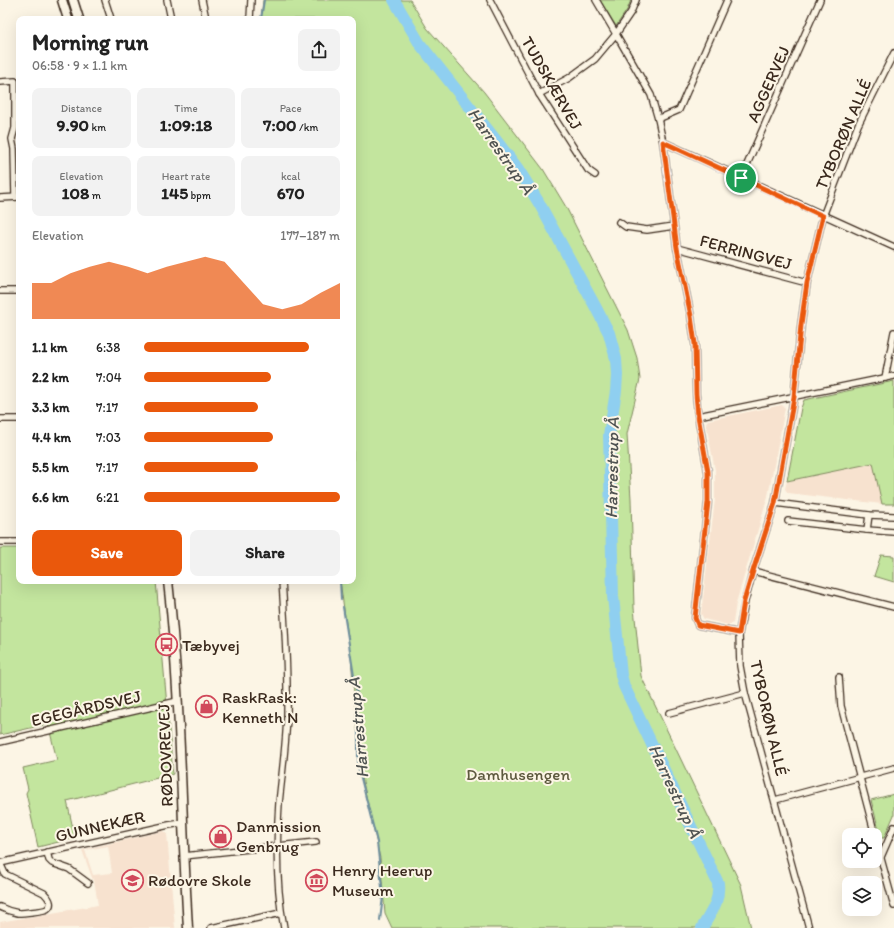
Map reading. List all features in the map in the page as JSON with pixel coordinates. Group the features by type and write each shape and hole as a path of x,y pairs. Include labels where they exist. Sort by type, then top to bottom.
{"street":[{"path":"62,0 67,16"},
{"path":"73,0 78,16"},
{"path":"105,0 110,16"},
{"path":"167,0 170,16"},
{"path":"202,0 205,16"},
{"path":"250,16 251,0"},
{"name":"TUDSKÆRVEJ","path":"490,0 539,94 588,170 596,175"},
{"path":"596,0 651,94 662,139 677,248 691,316 695,344 698,416 708,472 708,502 695,618 698,625 739,633"},
{"path":"539,94 569,78 595,59 616,34 631,12 636,0"},
{"path":"658,119 679,110 727,0"},
{"name":"AGGERVEJ","path":"741,178 820,0"},
{"name":"TYBORØN ALLÉ","path":"809,928 745,693 740,666 739,633 744,601 775,503 794,397 801,325 807,283 823,216 858,126 894,53"},
{"path":"0,82 15,81 15,128 12,139 16,181"},
{"path":"662,139 741,178 894,248"},
{"path":"0,198 16,197"},
{"path":"619,222 626,228 647,230 674,226"},
{"name":"FERRINGVEJ","path":"677,248 807,283"},
{"path":"0,291 16,291"},
{"path":"885,378 894,332"},
{"path":"698,416 894,376"},
{"path":"0,419 16,419"},
{"path":"775,503 869,515 894,516"},
{"path":"867,530 869,515"},
{"path":"788,521 894,532"},
{"path":"0,542 16,542"},
{"path":"753,571 894,607"},
{"name":"RØDOVREVEJ","path":"168,584 178,701 188,928"},
{"path":"282,584 286,650 287,716 279,805 277,847 279,895 284,928"},
{"path":"839,677 841,706 873,828"},
{"path":"669,713 745,693"},
{"name":"EGEGÅRDSVEJ","path":"0,742 178,701"},
{"path":"775,800 894,768"},
{"name":"GUNNEKÆR","path":"0,907 19,913 46,910 50,906 50,901 48,896 44,893 5,874 0,863 183,823"},
{"path":"882,853 894,827"},
{"path":"184,856 316,842"},
{"name":"GUNNEKÆR","path":"47,852 49,860 52,863 69,869 88,883"},
{"path":"882,864 894,906"},
{"path":"211,928 281,913"}],"shaded area":[{"path":"782,405 785,408 768,496 736,603 733,623 728,625 704,619 701,614 715,500 715,470 706,423 708,420"},
{"path":"873,463 882,504 788,493 785,489 787,481"},
{"name":"Rødovre Skole","path":"163,831 167,834 175,928 0,928 0,922 98,905 95,886 82,850","holes":["108,846 112,873 93,875 85,850"]}],"green space":[{"name":"Damhusengen","path":"263,0 410,0 427,28 484,92 543,169 566,207 628,330 637,358 640,379 627,434 631,499 634,608 641,676 741,885 751,928 392,928 385,913 380,858 361,773 351,658 340,584 356,584 356,16 261,16"},
{"path":"600,0 631,0 627,10 616,26"},
{"path":"894,381 894,504 882,504 873,463 787,481 801,408 804,400"},
{"path":"0,548 16,548 16,584 156,584 173,774 67,801 75,838 38,847 26,793 28,789 23,768 57,760 48,724 0,735"},
{"path":"881,555 894,556 894,582 874,576"},
{"path":"894,794 894,815 884,838 882,838 882,828 878,828 871,800"}],"waterway":[{"name":"Harrestrup Å","path":"261,16 264,0"},
{"name":"Harrestrup Å","path":"394,0 420,44 518,169 539,203 609,333 616,359 617,375 609,435 613,596 621,675 624,686 718,883 718,896 712,912 702,928"},
{"name":"Harrestrup Å","path":"340,584 341,599"},
{"name":"Harrestrup Å","path":"343,607 358,701 358,766 377,842 383,897 380,920"}],"place":[{"name":"Tæbyvej","path":"166,645"},
{"name":"RaskRask: Kenneth N","path":"206,707"},
{"name":"Danmission Genbrug","path":"221,836"},
{"name":"Rødovre Skole","path":"132,880"},
{"name":"Henry Heerup Museum","path":"316,880"}],"route":[{"path":"663,142 741,178 823,216 807,283 801,325 794,397 775,503 744,601 739,633 698,625 695,618 708,502 708,472 698,416 695,344 691,316 677,248 663,142"}]}
